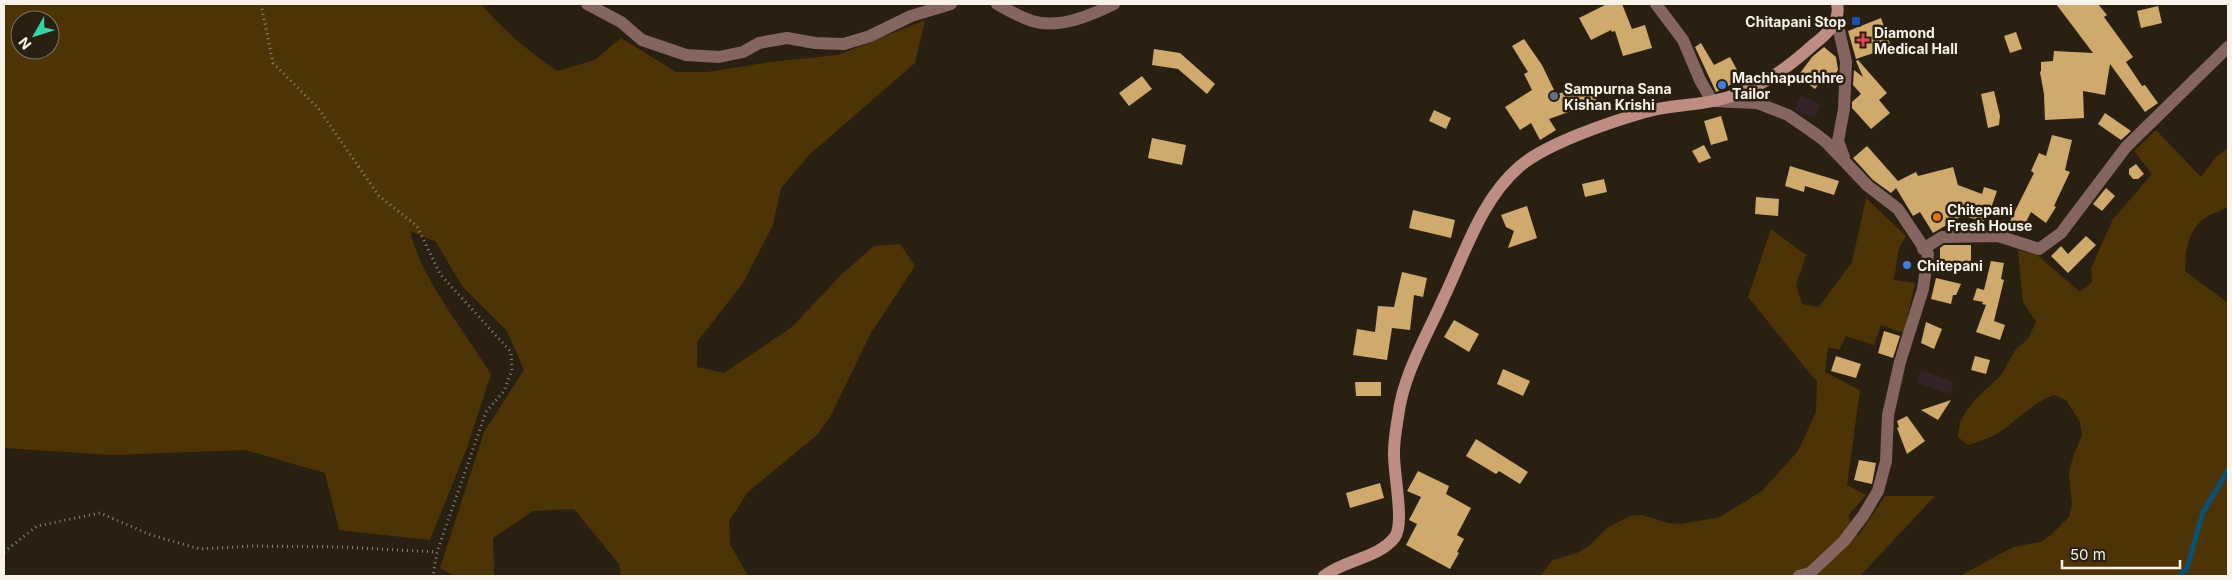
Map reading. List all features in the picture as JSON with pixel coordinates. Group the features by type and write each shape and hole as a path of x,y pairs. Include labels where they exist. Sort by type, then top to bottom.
{"main road":[{"path":"1324,576 1352,560 1383,548 1396,536 1400,523 1394,451 1398,413 1412,366 1470,238 1498,191 1518,168 1550,147 1646,111 1712,101 1754,88 1785,70 1822,39 1837,21 1839,13 1837,4"}],"street":[{"path":"587,4 621,22 642,40 686,55 719,57 743,52 759,43 787,38 815,43 844,44 870,36 911,16 951,4"},
{"path":"997,4 1032,21 1045,23 1069,21 1097,13 1114,4"},
{"path":"1656,4 1683,40 1700,80 1712,101 1758,103 1788,115 1826,142 1868,186 1898,209 1928,254 1923,289 1900,362 1888,415 1886,461 1878,490 1863,516 1844,541 1810,573 1799,576"},
{"path":"1837,21 1846,62 1844,109 1838,141 1845,162"},
{"path":"1923,248 1942,237 1998,236 2039,249 2061,233 2126,148 2228,46"}],"path":[{"path":"260,4 273,63 318,108 379,196 417,226 440,274 511,352 512,370 504,391 486,412 437,552 433,576"},
{"path":"4,552 37,526 100,513 151,535 200,549 253,546 341,547 437,552"}],"shaded area":[{"path":"4,4 481,4 517,40 557,71 595,60 621,38 676,72 707,72 770,62 838,55 925,20 915,63 810,154 781,188 773,225 743,283 697,342 697,367 724,373 792,327 841,275 874,246 900,244 915,266 871,333 830,417 817,435 748,492 729,521 730,544 748,576 621,576 619,564 574,509 533,511 493,538 494,576 454,576 440,568 484,432 524,370 507,331 462,286 436,242 410,231 416,250 434,287 491,374 467,448 430,540 339,530 325,473 245,450 111,455 4,448"},
{"path":"1800,96 1820,104 1815,118 1795,111"},
{"path":"2156,130 2201,177 2217,156 2228,148 2228,206 2210,215 2197,225 2187,247 2185,271 2228,303 2228,576 1960,576 2013,547 2040,542 2051,535 2069,517 2072,504 2069,475 2072,460 2082,435 2080,422 2066,400 2054,395 2047,398 2000,432 1977,442 1968,445 1958,437 1960,422 1966,412 1974,401 2002,374 2015,350 2028,339 2036,322 2023,302 2018,250 2036,254 2080,292 2092,282 2091,268 2113,219 2152,174 2134,151"},
{"path":"1866,198 1906,236 1899,248 1894,280 1915,283 1904,333 1881,325 1874,345 1846,336 1839,350 1828,347 1825,372 1860,390 1847,485 1866,495 1848,516 1858,536 1885,496 1935,496 1860,576 1540,576 1553,560 1577,553 1589,546 1607,528 1630,516 1642,515 1668,523 1681,524 1720,517 1762,491 1798,451 1816,412 1817,382 1748,297 1771,229 1806,255 1796,285 1802,304 1819,307 1852,262"},
{"path":"1921,370 1954,382 1950,394 1917,383"}],"building":[{"path":"1607,4 1622,4 1632,29 1645,25 1652,48 1623,56 1615,31 1612,32 1611,30 1591,40 1579,18"},
{"path":"2056,4 2098,4 2107,15 2104,17 2133,57 2126,62 2142,86 2145,85 2158,103 2145,112 2110,64 2105,95 2083,91 2084,118 2045,120 2044,94 2040,72 2041,62 2053,61 2054,51 2093,53"},
{"path":"2158,6 2162,23 2141,28 2137,11"},
{"path":"1881,18 1891,47 1856,59 1848,31"},
{"path":"2016,32 2022,49 2010,53 2004,36"},
{"path":"1524,39 1542,65 1556,94 1592,85 1597,102 1576,107 1577,109 1549,119 1556,130 1540,140 1531,123 1520,130 1505,107 1532,90 1524,74 1528,72 1512,46"},
{"path":"1701,43 1714,65 1730,57 1742,79 1716,92 1695,47"},
{"path":"1824,47 1836,57 1838,70 1833,78 1826,74 1815,89 1798,76 1812,57"},
{"path":"1154,49 1180,53 1215,84 1207,94 1178,69 1152,65"},
{"path":"1858,60 1887,93 1879,100 1890,113 1871,129 1852,108 1852,102 1861,94 1853,85 1854,70 1863,77 1856,61"},
{"path":"1142,76 1152,89 1129,106 1119,93"},
{"path":"1994,91 2000,116 1999,125 1988,128 1981,94"},
{"path":"1434,110 1451,118 1446,129 1429,121"},
{"path":"2105,113 2131,131 2121,140 2098,124"},
{"path":"1721,116 1728,140 1711,145 1704,121"},
{"path":"2052,135 2072,140 2065,170 2070,172 2054,206 2056,207 2046,223 2031,212 2023,228 2010,221 2034,173 2031,171 2039,153 2046,156"},
{"path":"1152,138 1186,145 1182,165 1148,158"},
{"path":"1704,145 1711,158 1699,163 1692,151"},
{"path":"1867,146 1898,181 1916,172 1918,176 1953,167 1958,185 1982,194 1984,187 1997,191 1990,211 1987,209 1984,221 1962,216 1933,233 1920,212 1913,216 1896,188 1891,193 1873,180 1853,158"},
{"path":"2136,164 2144,174 2138,179 2133,179 2129,174 2129,169"},
{"path":"1790,166 1839,181 1834,195 1805,186 1804,192 1785,186"},
{"path":"1604,179 1607,192 1585,197 1582,184"},
{"path":"2106,188 2115,196 2102,211 2093,204"},
{"path":"1756,197 1779,199 1778,216 1755,214"},
{"path":"1527,206 1537,238 1508,248 1514,231 1506,227 1501,215"},
{"path":"1413,210 1455,220 1451,238 1409,228"},
{"path":"2086,236 2096,245 2068,273 2051,256 2061,246 2068,254"},
{"path":"1944,245 1971,245 1971,262 1940,263 1940,248"},
{"path":"1991,261 2004,263 2001,279 2004,280 1994,321 2005,325 2000,340 1976,332 1986,305 1982,304 1983,302 1973,300 1977,288 1984,290"},
{"path":"1402,272 1427,278 1423,297 1414,295 1410,330 1392,328 1387,360 1353,355 1357,329 1375,332 1378,306 1394,307"},
{"path":"1936,278 1961,284 1956,295 1953,295 1951,304 1931,299"},
{"path":"1454,320 1479,334 1469,352 1444,337"},
{"path":"1926,322 1942,329 1934,349 1921,343"},
{"path":"1884,331 1900,336 1893,358 1878,353"},
{"path":"1836,356 1861,364 1856,378 1831,371"},
{"path":"1975,356 1990,360 1986,374 1971,370"},
{"path":"1503,369 1530,381 1523,396 1497,384"},
{"path":"1355,382 1381,382 1381,396 1356,396"},
{"path":"1951,400 1938,420 1921,410"},
{"path":"1907,416 1925,441 1907,454 1897,428 1899,427 1897,421"},
{"path":"1476,439 1528,472 1520,484 1499,471 1496,474 1466,456"},
{"path":"1859,460 1876,463 1872,484 1854,480"},
{"path":"1418,471 1449,486 1446,494 1471,508 1457,535 1464,539 1450,569 1406,545 1417,524 1409,520 1421,497 1407,491"},
{"path":"1380,483 1384,498 1350,508 1346,493"}],"waterway":[{"path":"2180,576 2187,568 2203,512 2228,470"}],"place":[{"name":"Chitapani Stop","path":"1856,21"},
{"name":"Diamond Medical Hall","path":"1863,40"},
{"name":"Machhapuchhre Tailor","path":"1722,85"},
{"name":"Sampurna Sana Kishan Krishi","path":"1554,96"},
{"name":"Chitepani Fresh House","path":"1937,217"},
{"name":"Chitepani","path":"1907,265"}]}
